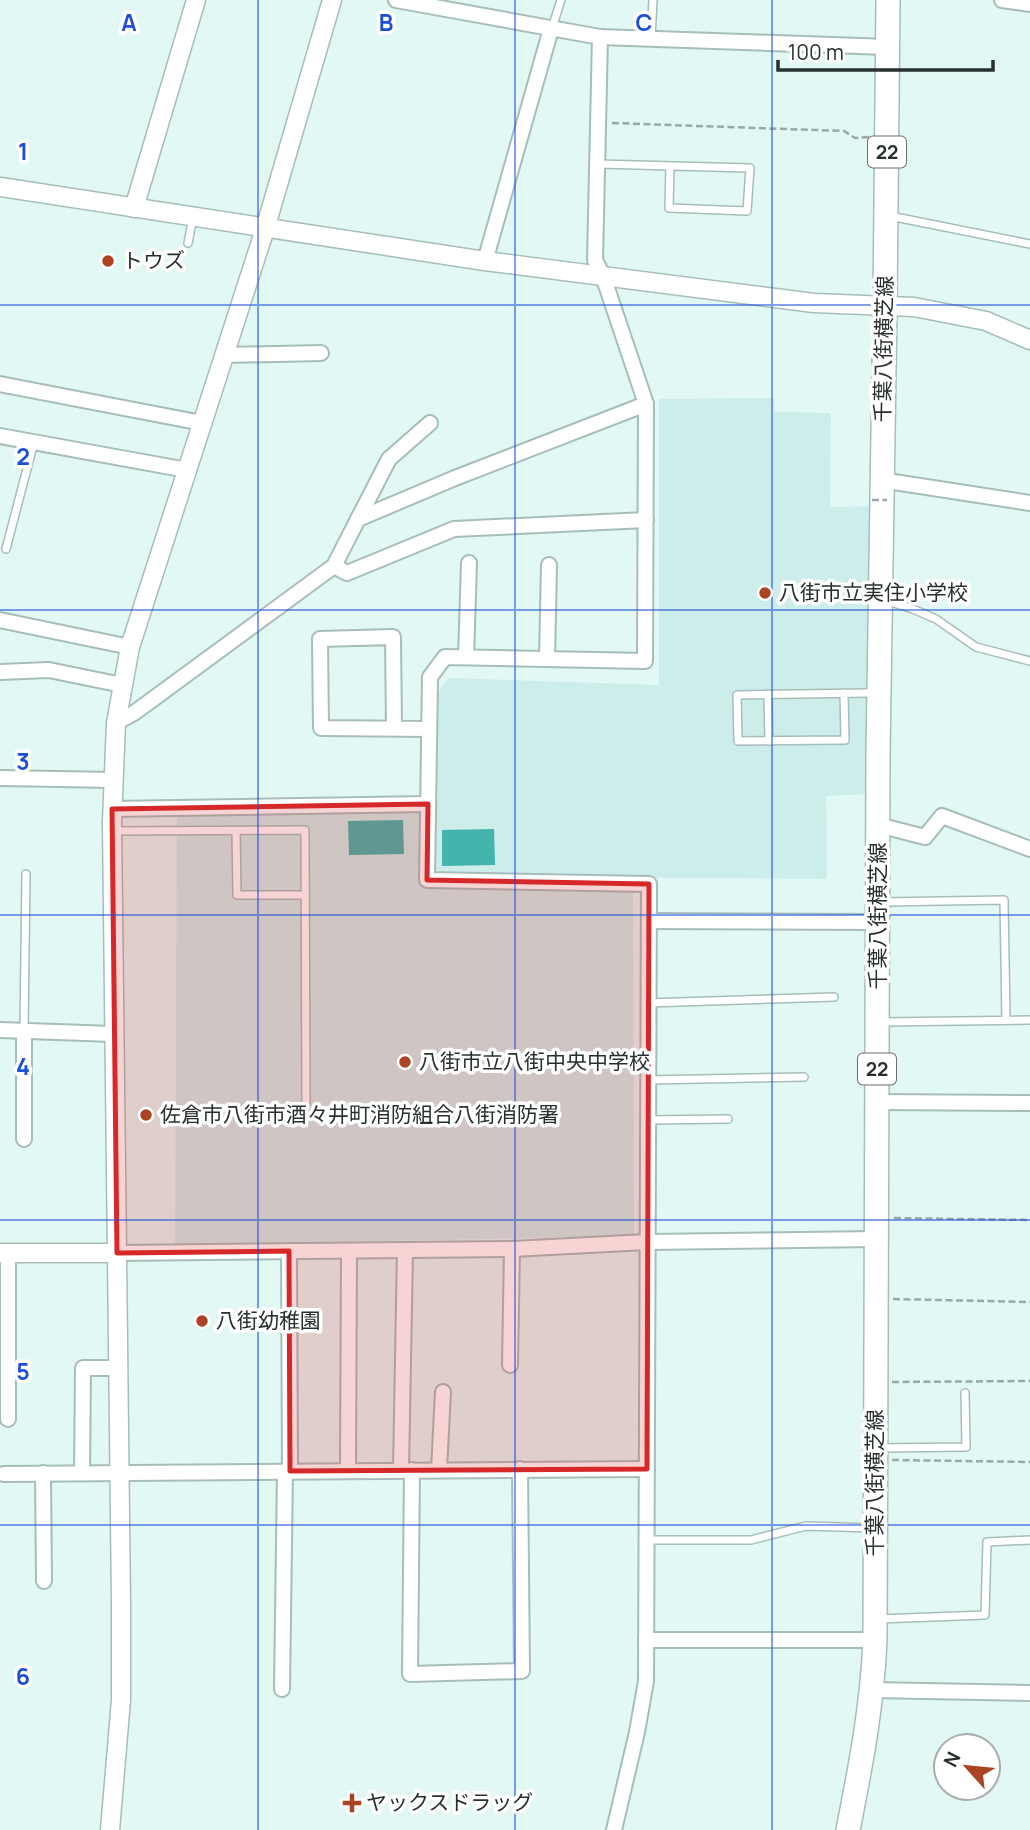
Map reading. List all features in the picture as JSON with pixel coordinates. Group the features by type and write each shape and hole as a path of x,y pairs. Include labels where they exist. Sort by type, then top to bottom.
{"main road":[{"name":"千葉八街横芝線","path":"848,1830 866,1744 873,1690 875,1629 878,693 880,493 886,305 887,0"}],"street":[{"path":"134,208 196,0"},
{"path":"110,1830 121,1700 113,1034 112,809 116,723 130,647 202,423 219,360 265,229 332,0"},
{"path":"396,0 600,37 888,47"},
{"path":"1002,0 1030,4"},
{"path":"485,261 551,29"},
{"path":"600,37 594,260 603,276 646,404 645,661 446,657 429,677 427,880 649,884 646,1681 614,1830"},
{"path":"0,187 485,261 814,303 886,305 950,313 985,321 1030,340"},
{"path":"219,360 320,352"},
{"path":"0,384 202,423"},
{"path":"358,519 455,478 646,404"},
{"path":"116,723 134,713 334,566 389,459 430,423"},
{"path":"0,436 187,470"},
{"path":"880,493 1030,503"},
{"path":"334,566 347,573 454,529 646,520"},
{"path":"466,657 469,563"},
{"path":"547,659 549,565"},
{"path":"0,620 130,647"},
{"path":"394,728 393,638 320,639 321,728 429,729"},
{"path":"0,672 50,670 122,685"},
{"path":"0,778 113,780"},
{"path":"112,809 428,804"},
{"path":"878,825 925,836 942,816 1030,849"},
{"path":"649,921 878,912"},
{"path":"0,1030 113,1034"},
{"path":"24,1031 24,1139"},
{"path":"877,1102 1030,1103"},
{"path":"8,1419 4,1357 4,1253 512,1249 876,1228"},
{"path":"510,1365 512,1249"},
{"path":"405,1250 410,1674 523,1671 520,1469"},
{"path":"282,1689 289,1251"},
{"path":"348,1470 349,1251"},
{"path":"82,1473 83,1368 118,1368"},
{"path":"439,1469 443,1392"},
{"path":"4,1474 647,1469"},
{"path":"43,1473 44,1581"},
{"path":"646,1640 875,1629"},
{"path":"873,1690 1030,1693"}],"lane":[{"path":"551,29 561,0"},
{"path":"651,39 653,0"},
{"path":"597,164 670,166 750,169 747,211 669,208 670,166"},
{"path":"886,215 1030,244"},
{"path":"188,243 193,217"},
{"path":"6,549 34,442"},
{"path":"880,599 913,608 976,647 1030,661"},
{"path":"844,693 845,740 738,741 737,695 768,694 844,693 878,693"},
{"path":"768,694 769,741"},
{"path":"112,831 305,830 306,1102"},
{"path":"236,831 237,895 305,895"},
{"path":"24,1031 26,874"},
{"path":"878,912 1004,900 1006,1020"},
{"path":"648,1003 834,997"},
{"path":"877,1022 1030,1020"},
{"path":"649,1080 804,1077"},
{"path":"648,1120 728,1119"},
{"path":"875,1454 966,1447 965,1393"},
{"path":"647,1540 751,1540 806,1526 874,1528"},
{"path":"875,1629 985,1615 987,1542 1030,1540"}],"path":[{"path":"598,122 844,131 855,138 887,137"},
{"path":"876,1228 1030,1220"},
{"path":"876,1298 1030,1302"},
{"path":"875,1382 1030,1381"},
{"path":"875,1454 1030,1462"}],"highlighted area":[{"path":"428,804 427,880 649,884 647,1469 290,1471 289,1251 117,1253 112,809"}],"shaded area":[{"name":"八街市立実住小学校","path":"774,398 775,412 831,413 830,507 874,506 866,794 826,796 827,879 435,876 435,696 449,678 659,685 659,399"},
{"name":"八街市立八街中央中学校","path":"423,810 422,885 633,889 634,1236 175,1245 177,816"}],"water":[{"path":"403,820 404,854 349,855 348,821"},
{"path":"494,829 495,865 442,866 442,830"}],"place":[{"name":"トウズ","path":"108,261"},
{"name":"八街市立実住小学校","path":"765,593"},
{"name":"八街市立八街中央中学校","path":"405,1062"},
{"name":"佐倉市八街市酒々井町消防組合八街消防署","path":"146,1115"},
{"name":"八街幼稚園","path":"202,1321"},
{"name":"ヤックスドラッグ","path":"352,1803"}]}
